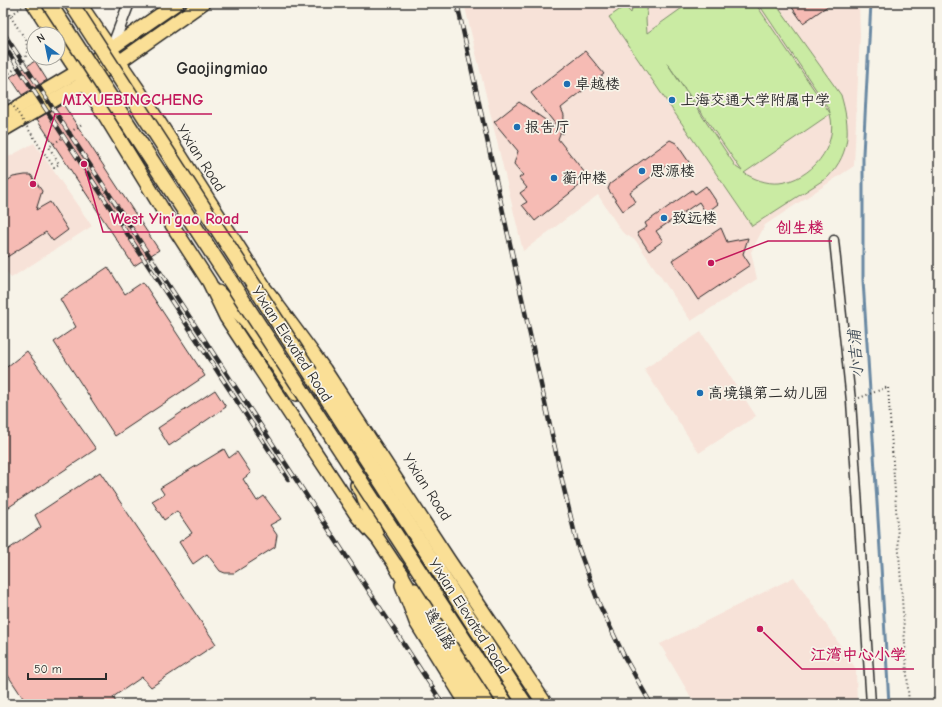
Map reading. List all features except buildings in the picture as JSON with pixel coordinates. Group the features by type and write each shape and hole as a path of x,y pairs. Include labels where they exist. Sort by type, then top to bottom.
{"highway":[{"name":"Yixian Elevated Road","path":"49,3 506,704"},
{"name":"Yixian Elevated Road","path":"71,3 526,704"},
{"path":"267,292 324,370 448,560 548,701"},
{"path":"396,566 438,641 478,704"}],"main road":[{"name":"Yixian Road","path":"79,3 180,155 267,292 302,359 526,704"},
{"path":"3,130 81,78 111,50 177,3"},
{"path":"3,116 81,78 119,62 203,3"},
{"path":"28,5 46,26"},
{"path":"66,55 209,282 248,322 362,492 378,539 396,566 432,611 488,704"},
{"name":"Yixian Road","path":"267,292 321,354 548,701"},
{"name":"逸仙路","path":"396,566 416,622 467,704"},
{"path":"509,676 548,701"}],"street":[{"path":"111,50 129,3"},
{"path":"834,240 851,401 871,704"}],"path":[{"path":"3,4 26,40 27,46 24,62 3,78"},
{"path":"10,16 28,5"},
{"path":"3,90 54,167 59,164 49,147 82,124"},
{"path":"863,396 888,387 909,704"}],"shaded area":[{"name":"上海交通大学附属中学","path":"464,3 859,3 860,34 854,166 765,225 751,252 757,279 691,321 636,241 622,232 598,195 523,251"},
{"path":"34,143 92,226 11,278 3,266 3,160"},
{"name":"高境镇第二幼儿园","path":"701,332 756,416 699,453 644,369"},
{"path":"794,577 856,669 857,704 695,704 660,644"}],"green space":[{"path":"633,3 648,3 646,19 647,33 689,3 755,3 830,113 829,109 758,3 775,3 841,95 846,118 847,138 845,148 836,167 828,177 752,226 609,17 625,6 631,13","holes":["667,63 742,171 736,167","830,114 832,126 826,149 812,168 802,175 779,183 769,183 760,181 744,173"]}],"waterway":[{"name":"小吉浦","path":"871,3 863,154 863,280 889,704"}],"railway":[{"path":"457,3 578,547 599,604 625,658 651,704"},
{"path":"3,32 443,704"},
{"path":"3,44 288,479"}],"place":[{"name":"卓越楼","path":"567,84"},
{"name":"上海交通大学附属中学","path":"672,100"},
{"name":"报告厅","path":"517,127"},
{"name":"West Yin'gao Road","path":"84,164"},
{"name":"思源楼","path":"642,171"},
{"name":"蘅仲楼","path":"554,178"},
{"name":"MIXUEBINGCHENG","path":"33,184"},
{"name":"致远楼","path":"664,218"},
{"name":"创生楼","path":"711,263"},
{"name":"高境镇第二幼儿园","path":"700,393"},
{"name":"江湾中心小学","path":"760,629"}],"district":[{"name":"Gaojingmiao","path":"222,68"}]}
